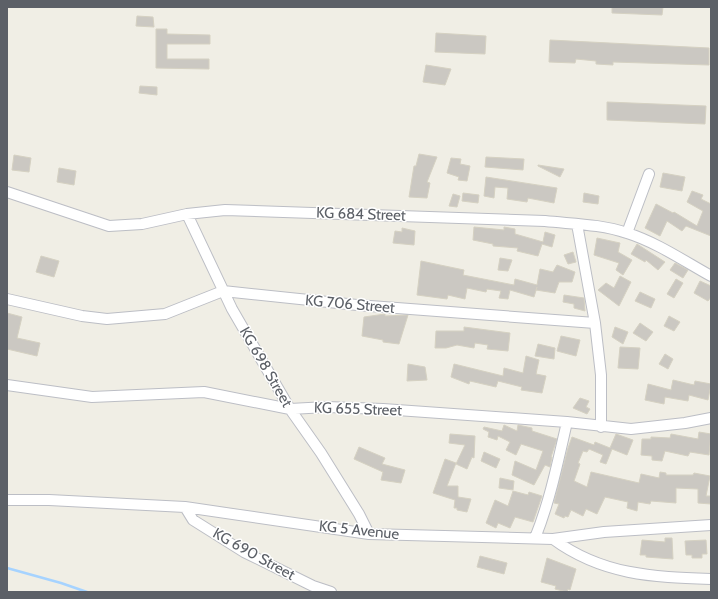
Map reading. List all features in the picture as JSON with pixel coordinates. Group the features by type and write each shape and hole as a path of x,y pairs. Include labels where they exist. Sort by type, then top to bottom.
{"street":[{"path":"627,233 649,174"},
{"name":"KG 684 Street","path":"7,192 109,226 142,224 187,214 225,210 545,221 576,224 627,233 662,248 711,276"},
{"name":"KG 698 Street","path":"187,214 223,291 290,409 359,514 369,534"},
{"path":"576,224 595,323 601,375 601,427"},
{"name":"KG 706 Street","path":"7,300 82,316 107,319 165,314 223,291 357,306 595,323"},
{"name":"KG 655 Street","path":"7,385 92,397 204,392 290,409 327,407 383,409 567,422 601,427 631,429 685,423 711,418"},
{"path":"535,538 557,466 567,422"},
{"name":"KG 5 Avenue","path":"7,500 49,500 185,507 369,534 553,539 604,532 711,525"},
{"name":"KG 690 Street","path":"185,507 193,520 244,552 313,586 331,592"},
{"path":"553,539 581,558 614,570 635,574 711,578"}],"building":[{"path":"612,7 663,7 662,15 612,13"},
{"path":"137,16 153,17 154,27 136,26"},
{"path":"156,29 167,29 167,34 210,35 210,44 167,44 167,59 209,59 209,69 156,68"},
{"path":"436,33 486,36 485,54 435,52"},
{"path":"550,40 709,48 709,65 613,62 613,65 596,64 596,61 576,59 575,63 549,62"},
{"path":"426,65 451,69 445,85 423,82"},
{"path":"140,86 157,87 157,95 139,93"},
{"path":"607,102 706,106 705,124 607,120"},
{"path":"419,154 437,157 427,182 430,183 427,198 409,197 414,166 416,166"},
{"path":"14,155 31,158 29,172 12,170"},
{"path":"486,157 524,159 523,170 485,167"},
{"path":"451,158 461,159 460,164 470,166 467,181 458,180 459,177 447,173"},
{"path":"538,165 564,169 560,177"},
{"path":"59,168 76,171 74,185 57,182"},
{"path":"663,173 685,177 682,191 660,187"},
{"path":"486,177 557,188 554,203 528,198 527,202 507,199 508,188 495,187 494,198 484,196"},
{"path":"692,191 703,195 701,199 711,204 711,236 686,226 682,231 667,221 660,236 645,228 656,204 673,213 674,212 697,226 703,211 687,202"},
{"path":"463,193 479,195 478,203 462,201"},
{"path":"584,193 599,196 598,204 583,202"},
{"path":"453,194 460,196 457,207 449,206"},
{"path":"474,227 504,230 504,227 515,229 515,234 543,242 545,232 555,235 552,247 542,244 538,256 517,251 518,248 493,246 493,244 473,240"},
{"path":"402,228 415,231 414,245 393,243 395,231 402,232"},
{"path":"597,238 620,243 618,252 632,260 623,275 616,270 619,263 594,255"},
{"path":"637,244 665,262 658,270 646,260 645,262 631,254"},
{"path":"573,252 576,262 568,264 564,255"},
{"path":"41,256 59,261 54,277 36,272"},
{"path":"500,258 512,260 508,271 498,270"},
{"path":"421,261 464,270 463,275 514,285 515,279 537,285 540,269 553,272 557,265 575,272 572,282 559,282 555,293 536,290 534,297 510,290 508,299 499,298 501,291 487,289 486,292 467,288 465,299 448,295 447,299 417,295"},
{"path":"675,263 688,270 683,278 670,270"},
{"path":"620,276 631,282 619,306 598,290 606,283 614,288"},
{"path":"676,279 683,283 674,298 667,294"},
{"path":"700,281 711,286 711,297 708,301 694,293"},
{"path":"640,292 655,299 651,308 635,301"},
{"path":"564,295 584,298 585,311 574,308 574,304 563,302"},
{"path":"7,313 22,317 17,338 40,343 37,356 7,349"},
{"path":"385,314 385,316 408,315 399,344 383,342 383,340 362,336 364,317"},
{"path":"669,316 680,322 674,331 664,326"},
{"path":"640,323 653,332 646,341 633,333"},
{"path":"464,327 510,333 508,351 487,349 488,345 475,343 474,348 457,345 446,348 435,348 436,331 464,331"},
{"path":"615,327 628,332 623,344 612,337"},
{"path":"561,336 580,340 576,356 557,351"},
{"path":"538,344 555,348 554,359 535,356"},
{"path":"620,347 640,348 638,369 618,368"},
{"path":"665,354 673,359 668,369 659,364"},
{"path":"526,356 539,360 536,374 546,376 542,393 521,390 522,387 498,381 496,387 470,381 469,384 451,377 454,364 503,376 504,368 523,373"},
{"path":"408,364 425,367 427,380 407,381"},
{"path":"673,380 694,385 695,381 711,384 708,400 689,395 688,401 665,397 664,404 645,400 648,384 671,390"},
{"path":"580,398 589,401 586,407 590,409 587,414 573,408"},
{"path":"504,425 517,431 518,425 532,428 532,431 557,439 551,457 550,467 545,465 534,485 512,475 515,461 536,470 543,451 521,444 516,455 506,450 510,442 498,436 497,440 488,437 489,432 483,429 484,427 502,431"},
{"path":"699,432 711,434 709,455 690,452 688,456 665,451 662,461 652,460 652,456 641,455 642,439 651,439 651,437 670,438 671,434 698,439"},
{"path":"450,434 475,436 474,458 472,457 467,469 456,464 465,445 449,443"},
{"path":"616,434 633,440 627,455 612,449 606,464 600,462 603,455 589,449 587,452 583,451 578,463 580,464 574,481 587,487 591,472 639,483 641,474 659,478 660,472 666,473 666,475 693,475 694,473 710,476 706,496 711,496 711,504 698,503 698,489 676,488 676,503 651,501 650,504 638,502 637,511 627,508 628,502 605,497 597,514 586,509 583,516 571,510 568,517 565,516 564,518 555,514 559,504 554,503 572,437 594,445 595,442 610,448"},
{"path":"359,447 385,458 382,464 405,470 401,483 381,480 383,472 354,459"},
{"path":"484,452 500,459 496,468 481,461"},
{"path":"445,459 456,463 447,486 458,486 458,497 471,499 467,512 454,508 455,500 433,493"},
{"path":"500,478 514,481 513,490 499,488"},
{"path":"513,491 528,495 529,492 542,496 533,522 515,517 510,528 498,523 496,528 486,523 495,500 508,506"},
{"path":"665,538 672,538 673,559 646,557 646,555 640,555 642,540 665,542"},
{"path":"706,540 707,554 702,554 702,558 692,558 692,555 686,555 685,541"},
{"path":"480,556 507,563 504,574 477,567"},
{"path":"547,558 576,569 570,590 568,589 567,592 555,589 556,586 541,582"}],"waterway":[{"path":"7,568 87,592"}]}
